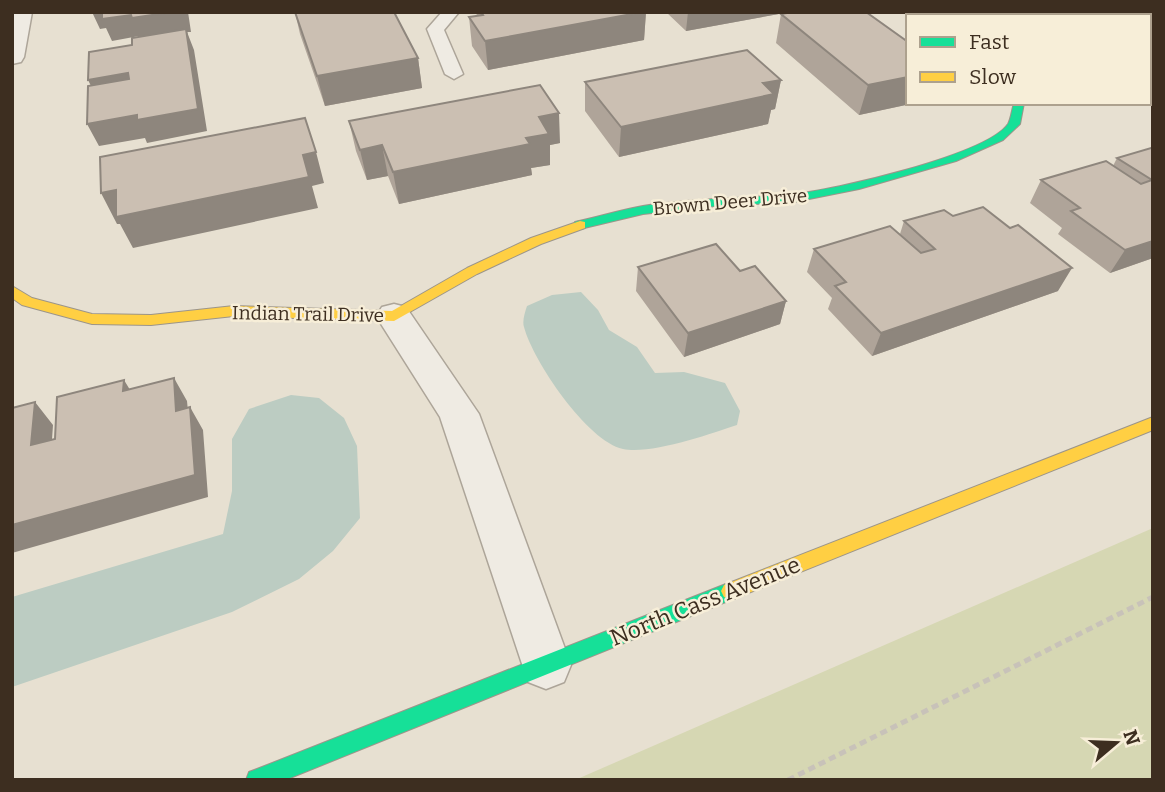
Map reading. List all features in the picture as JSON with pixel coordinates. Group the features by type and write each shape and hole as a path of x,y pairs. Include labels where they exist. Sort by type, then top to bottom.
{"street":[{"path":"12,57 20,12"},
{"name":"Brown Deer Drive","path":"394,316 472,271 536,241 581,225 655,209 716,202 794,198 859,185 952,159 999,138 1014,124 1019,105"},
{"name":"Indian Trail Drive","path":"12,291 27,302 92,319 151,320 234,311 394,316 459,414 546,665"},
{"name":"North Cass Avenue","path":"257,780 1153,423"}],"lane":[{"path":"450,12 435,29 454,74"}],"path":[{"path":"788,780 1153,597"}],"green space":[{"path":"1153,528 1153,780 575,780"}],"shaded area":[{"path":"581,292 598,310 609,330 637,347 655,373 684,372 725,383 740,411 737,425 680,443 635,450 623,449 609,443 594,431 563,398 538,359 523,325 527,306 552,295"},
{"path":"291,395 319,398 344,418 357,446 360,518 333,551 299,579 232,612 12,687 12,597 223,534 232,491 232,439 249,409"}],"building":[{"path":"102,12 172,12 102,19"},
{"path":"295,12 394,12 418,58 317,76"},
{"path":"481,12 643,12 485,41 469,17 483,15"},
{"path":"866,12 906,41 906,77 868,85 781,14"},
{"path":"1046,12 1143,14 1084,13"},
{"path":"1151,18 1153,19 1153,49 1151,48"},
{"path":"186,29 198,109 137,120 137,115 87,124 88,86 129,79 128,73 88,80 89,52 132,45 132,38"},
{"path":"747,50 781,80 763,83 774,94 621,127 585,82"},
{"path":"540,85 559,113 539,117 549,134 526,138 530,144 393,172 382,145 360,150 349,121"},
{"path":"305,118 316,152 303,155 309,177 116,217 116,190 101,193 100,157"},
{"path":"1153,149 1153,241 1125,250 1071,211 1080,208 1041,180 1106,161 1141,184 1152,180 1117,158"},
{"path":"983,207 1010,228 1018,225 1072,268 881,333 835,286 846,282 814,249 890,226 921,253 935,249 904,221 944,210 953,216"},
{"path":"716,244 740,271 755,266 786,301 688,333 638,267"},
{"path":"174,378 176,411 190,407 195,475 12,525 12,408 35,402 31,445 55,439 57,397 124,380 123,391"}],"traffic: fast":[{"path":"580,225 643,210 716,202 794,198 859,185 952,159 999,138 1014,124 1019,105"},
{"path":"257,780 731,591"}],"traffic: slow":[{"path":"12,291 27,302 92,319 151,320 234,311 394,316 472,271 536,241 580,225"},
{"path":"731,591 1153,423"}]}
